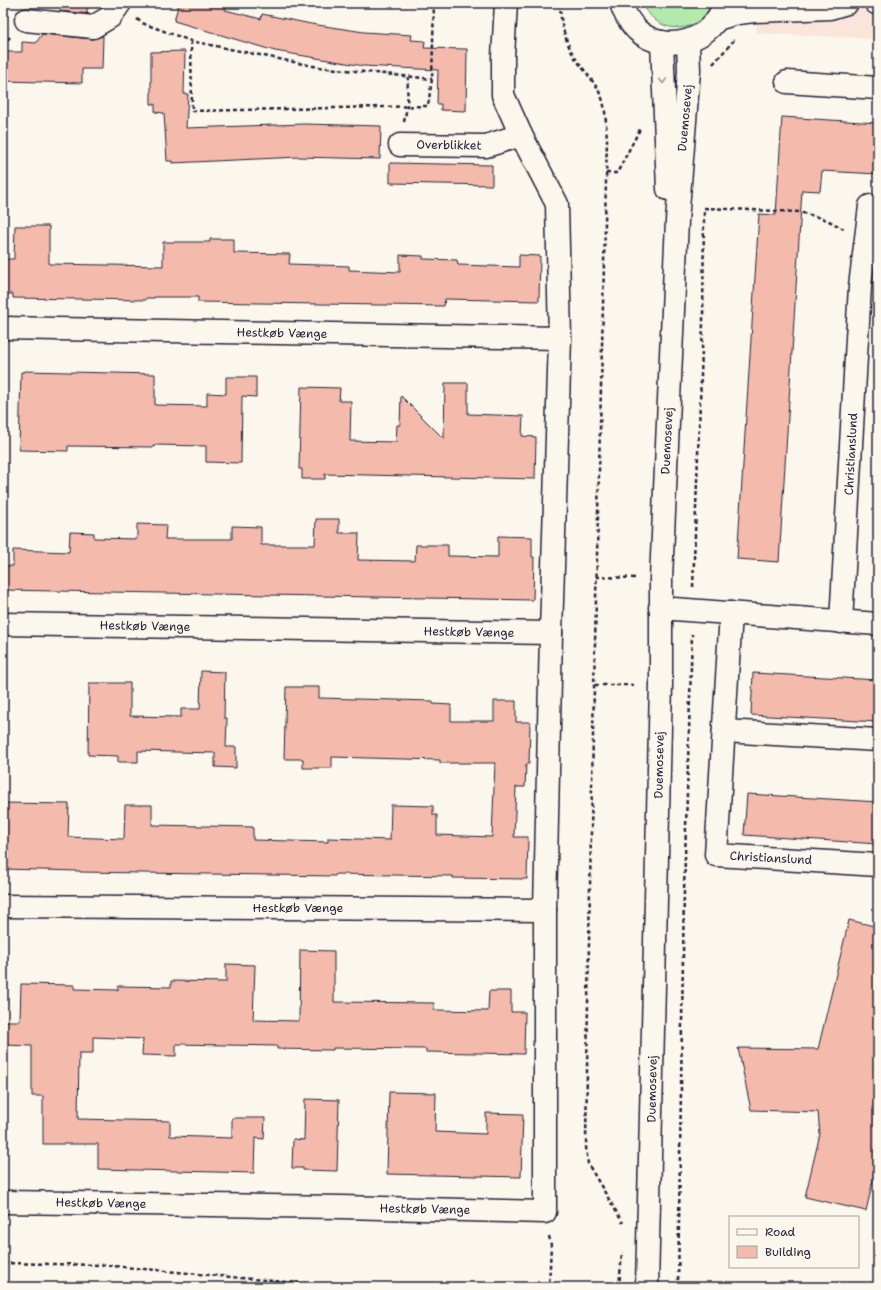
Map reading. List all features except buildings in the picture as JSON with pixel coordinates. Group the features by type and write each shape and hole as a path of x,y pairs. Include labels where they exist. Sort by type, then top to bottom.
{"street":[{"path":"26,20 93,27 110,17 120,3"},
{"path":"506,3 503,57 503,95 521,135 558,204 560,338 551,633 545,910 545,1212"},
{"path":"621,3 626,16 637,30 652,39 662,42 676,43 688,41 707,30 721,11 738,13 777,9 830,8 847,3"},
{"name":"Duemosevej","path":"647,1287 661,684 660,608 677,221 689,71 688,41"},
{"name":"Duemosevej","path":"662,42 669,218 676,243"},
{"path":"787,82 878,88"},
{"name":"Overblikket","path":"400,144 486,146 521,135"},
{"name":"Christianslund","path":"842,622 860,286 870,206 878,206"},
{"name":"Hestkøb Vænge","path":"3,328 560,338"},
{"path":"660,608 878,624"},
{"name":"Christianslund","path":"731,613 716,855 878,865"},
{"name":"Hestkøb Vænge","path":"3,624 551,633"},
{"path":"724,731 878,740"},
{"name":"Hestkøb Vænge","path":"3,906 545,910"},
{"name":"Hestkøb Vænge","path":"3,1202 545,1212"}],"path":[{"path":"191,41 192,111 428,106 432,79 434,3"},
{"path":"561,3 560,9 565,34 574,55 588,74 602,98 607,139 588,958 586,1147 588,1164 595,1178 618,1212 623,1222 623,1229"},
{"path":"137,18 142,23 191,41 318,67 432,79"},
{"path":"400,144 407,107 408,77"},
{"path":"678,1287 684,890 692,610 703,323 704,201"},
{"path":"704,208 800,212 827,220 866,240"},
{"path":"596,577 661,579"},
{"path":"595,685 661,684"},
{"path":"545,1212 551,1245 549,1287"},
{"path":"619,1287 622,1250"},
{"path":"3,1263 102,1265 338,1287"}],"shaded area":[{"path":"758,3 878,3 878,39 756,33"}],"green space":[{"path":"643,3 712,3 706,14 698,22 678,28 657,22 649,14"}]}
